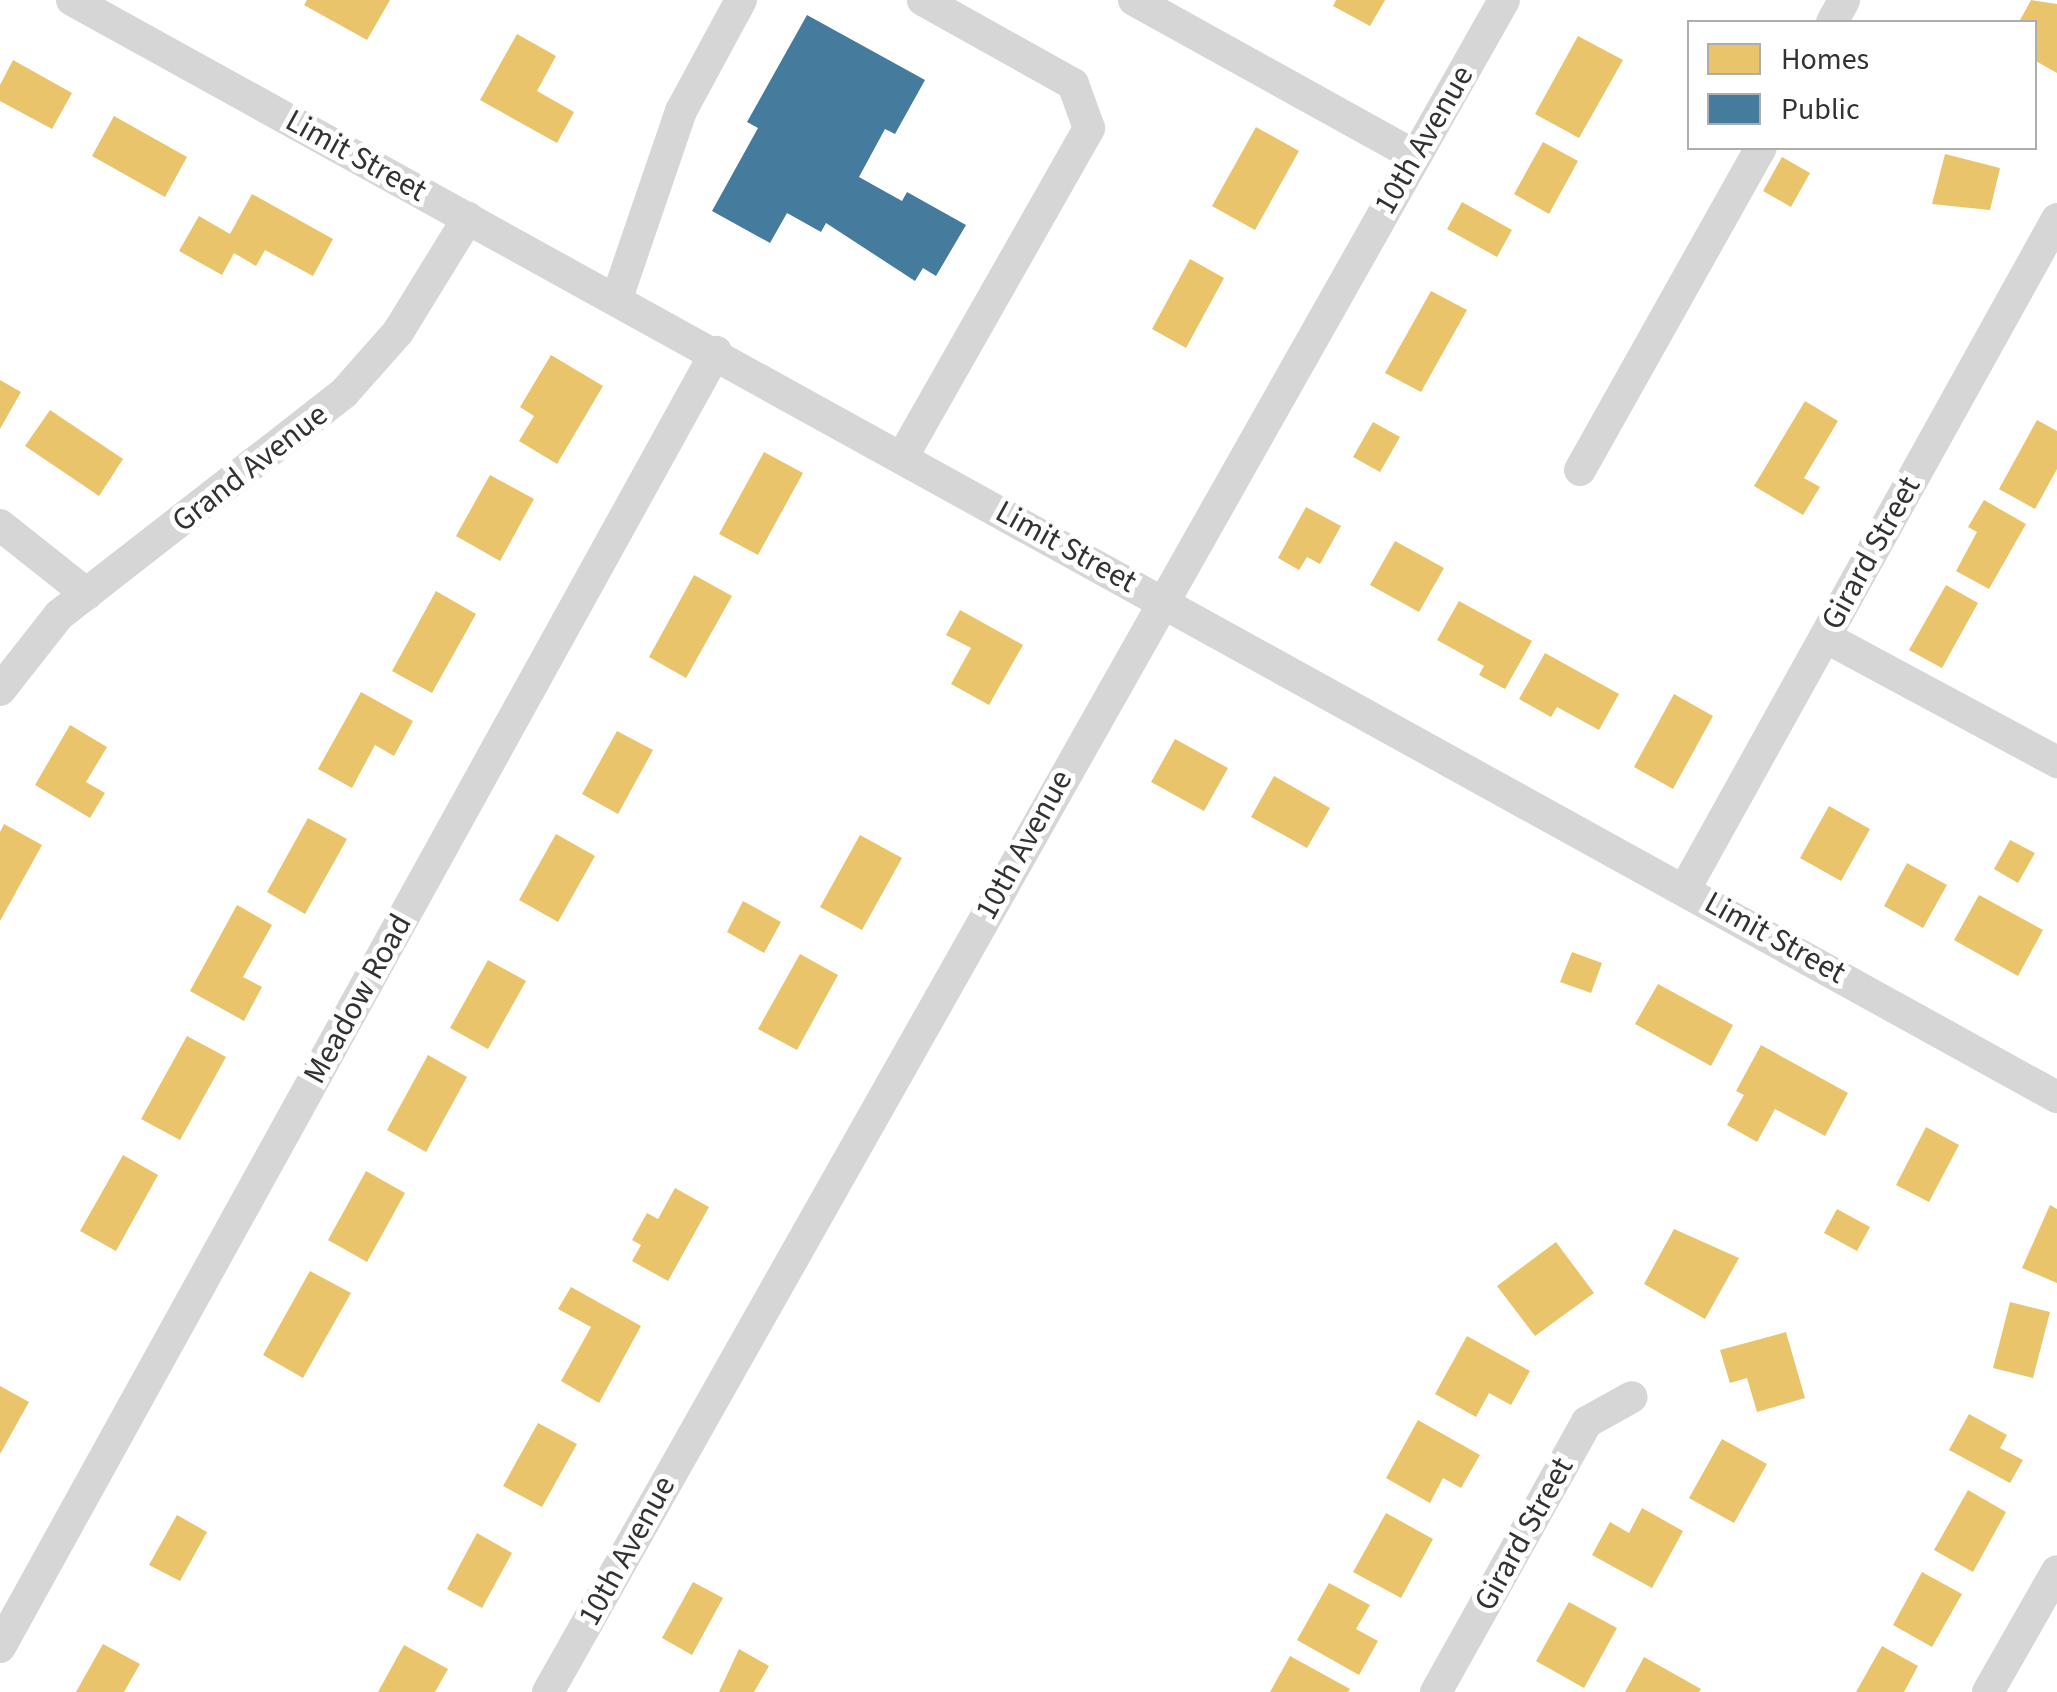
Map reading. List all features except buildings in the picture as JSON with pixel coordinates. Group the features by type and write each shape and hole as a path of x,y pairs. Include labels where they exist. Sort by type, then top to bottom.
{"street":[{"name":"Limit Street","path":"72,0 1686,887 2057,1097"},
{"path":"617,298 681,111 741,0"},
{"path":"903,456 1089,128 1072,84 923,0"},
{"path":"1134,0 1414,156"},
{"name":"10th Avenue","path":"548,1692 1504,0"},
{"path":"1580,470 1761,150"},
{"name":"Grand Avenue","path":"0,690 59,616 344,393 398,332 468,218"},
{"name":"Girard Street","path":"1686,887 2057,218"},
{"name":"Meadow Road","path":"0,1646 716,352"},
{"path":"0,525 88,594"},
{"path":"1825,637 2057,762"},
{"name":"Girard Street","path":"1438,1691 1586,1422 1632,1397"},
{"path":"1988,1692 2057,1570"}]}
